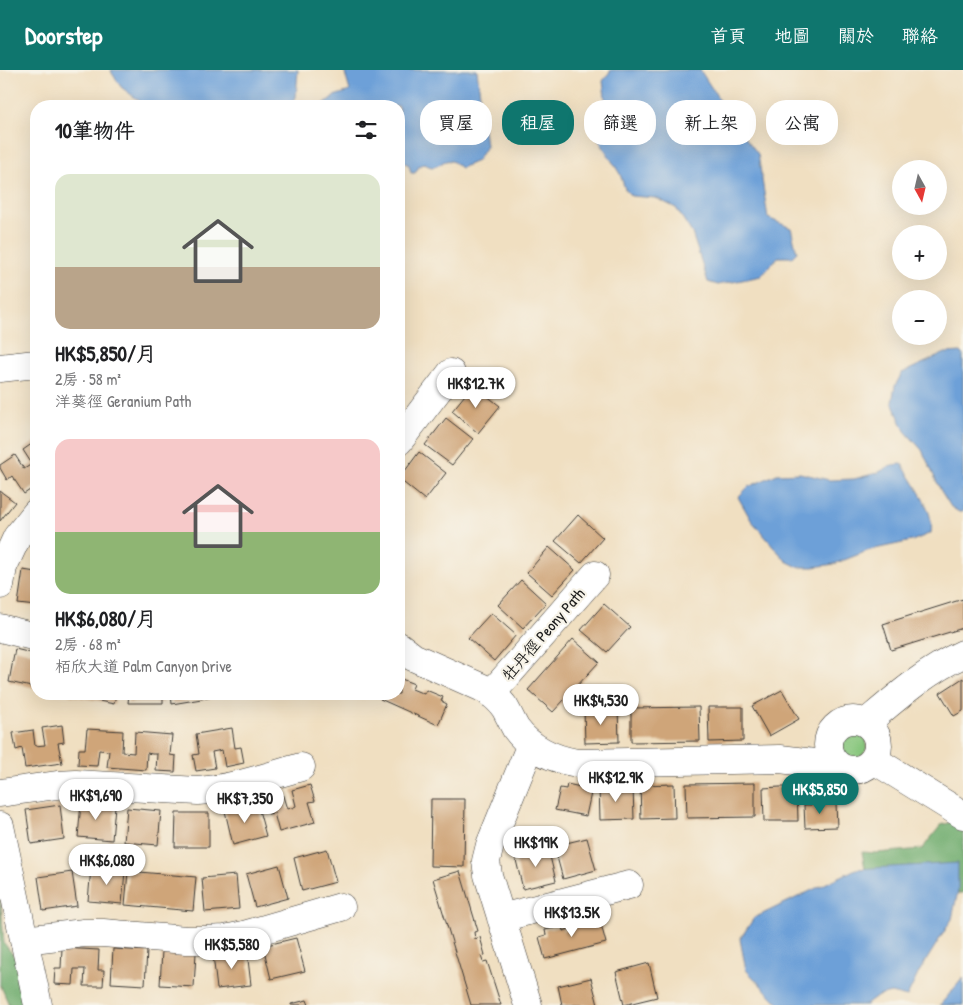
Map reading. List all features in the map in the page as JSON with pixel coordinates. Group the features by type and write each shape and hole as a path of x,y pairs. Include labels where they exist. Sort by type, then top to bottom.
{"street":[{"path":"0,368 30,365"},
{"path":"405,433 451,373"},
{"path":"0,585 3,567 17,536 30,520"},
{"name":"牡丹徑 Peony Path","path":"491,694 595,575"},
{"path":"0,628 30,636"},
{"path":"405,650 414,657 474,684 491,694 504,706 517,729 531,744 547,755 562,760 576,763 780,760 839,766"},
{"path":"866,723 915,682 946,662 963,654"},
{"path":"859,720 866,723 872,729 877,736 878,744 874,760 867,766 857,770 848,770 832,760 827,742 829,734 834,727 842,722 859,720"},
{"path":"780,760 808,751 827,742"},
{"path":"528,1005 486,868 487,852 531,744"},
{"path":"874,760 963,815"},
{"path":"0,793 76,784 198,791 217,790 301,767"},
{"path":"0,826 38,1005"},
{"path":"501,918 629,885"},
{"path":"24,940 84,933 186,940 225,939 341,906"}],"green space":[{"path":"853,731 863,735 867,745 863,755 853,759 843,755 839,745 843,735"},
{"path":"963,819 963,893 931,894 869,890 862,852 877,853 922,849 941,825"},
{"path":"0,891 4,943 44,995 45,1005 9,1005 0,984"}],"water":[{"path":"111,70 298,70 294,100 138,100 121,87"},
{"path":"344,70 477,70 481,100 420,100 420,145 486,146 477,161 461,168 451,161 445,161 433,167 425,164 420,165 415,173 411,173 409,165 405,163 405,100 329,100 334,96 350,91"},
{"path":"611,70 700,70 719,100 666,100 666,145 751,145 758,154 768,218 791,228 797,252 792,257 778,257 761,276 718,285 708,282 692,233 676,208 656,198 631,196 625,189 620,174 602,145 656,145 656,100 605,100 603,81"},
{"path":"961,352 963,354 963,512 959,512 951,507 941,491 922,450 905,431 892,402 895,386 902,373 945,353"},
{"path":"902,464 917,488 930,515 931,533 912,541 870,550 834,564 798,567 786,561 751,520 738,497 748,487 777,474 800,473 829,480 854,479 877,473 892,465"},
{"path":"958,863 958,891 952,919 919,972 907,997 891,993 878,996 866,1005 780,1005 746,970 740,939 754,918 856,869"},
{"path":"963,978 963,1005 940,1005"}],"building":[{"path":"473,385 500,406 478,433 452,411"},
{"path":"446,418 473,439 452,465 425,445"},
{"path":"30,445 30,461 23,450"},
{"path":"419,452 446,473 425,500 405,484 405,471"},
{"path":"15,455 24,469 30,465 30,490 24,494 12,476 7,480 0,465"},
{"path":"0,491 15,502 0,521"},
{"path":"578,515 603,538 581,563 555,541"},
{"path":"549,547 575,570 552,595 527,573"},
{"path":"23,570 30,571 30,605 18,604"},
{"path":"521,580 546,603 523,628 498,605"},
{"path":"963,599 963,628 891,650 883,624"},
{"path":"604,604 630,627 607,652 581,630"},
{"path":"491,613 516,635 494,661 468,638"},
{"path":"573,639 599,662 553,712 528,690"},
{"path":"15,649 30,653 30,687 9,682"},
{"path":"963,678 963,711 954,716 940,693"},
{"path":"405,680 414,684 412,689 424,694 426,690 443,697 441,701 447,704 438,725 382,700 405,700"},
{"path":"782,690 799,719 769,736 752,706"},
{"path":"94,700 115,700 114,704"},
{"path":"128,700 163,700 163,703 128,703"},
{"path":"172,700 196,700 172,704"},
{"path":"699,707 700,741 631,742 631,708"},
{"path":"708,707 743,707 743,741 709,742"},
{"path":"618,708 619,742 585,743 584,709"},
{"path":"62,725 64,742 58,743 62,763 25,768 22,748 16,750 13,733 33,730 35,746 45,745 42,728"},
{"path":"232,728 235,748 241,747 244,763 225,767 222,750 212,752 215,768 196,771 193,755 199,754 196,734"},
{"path":"87,729 123,731 122,752 134,753 135,732 172,735 170,755 176,756 175,772 156,771 157,754 147,753 146,770 107,767 109,751 99,750 97,766 78,765 79,749 85,749"},
{"path":"755,783 755,817 687,818 686,784"},
{"path":"567,784 585,788 584,792 591,793 586,816 555,810 560,788 566,789"},
{"path":"674,784 675,818 641,819 640,785"},
{"path":"310,785 315,801 309,802 315,822 279,832 274,813 268,814 264,798 282,793 287,809 292,808 296,806 292,790"},
{"path":"599,786 633,786 634,819 600,820"},
{"path":"797,787 798,821 764,821 763,788"},
{"path":"431,799 465,799 464,867 430,866"},
{"path":"811,800 829,800 829,804 836,804 837,827 805,828 804,805 811,805"},
{"path":"81,803 115,806 112,840 78,837"},
{"path":"257,803 266,836 233,845 225,811"},
{"path":"60,805 64,839 31,844 26,810"},
{"path":"127,808 161,811 158,845 124,842"},
{"path":"176,813 209,813 209,847 175,847"},
{"path":"587,838 596,870 563,879 554,846"},
{"path":"548,848 556,881 523,889 515,856"},
{"path":"327,849 336,882 302,891 294,858"},
{"path":"279,865 288,898 255,907 246,874"},
{"path":"91,868 125,871 122,904 88,901"},
{"path":"128,871 196,877 193,911 125,905"},
{"path":"460,871 478,931 474,932 475,939 480,937 485,955 481,956 483,962 487,961 501,1005 471,1005 433,879"},
{"path":"72,872 77,906 43,911 38,877"},
{"path":"236,875 239,909 205,912 202,878"},
{"path":"593,918 594,922 600,921 606,943 545,959 539,937 546,935 545,930 562,926 563,931 576,927 575,922"},
{"path":"296,938 305,971 271,979 263,946"},
{"path":"62,948 99,950 98,970 104,970 103,986 84,986 85,969 74,969 73,985 54,984 55,968 61,968"},
{"path":"113,949 147,951 145,985 111,983"},
{"path":"162,951 196,953 194,987 160,985"},
{"path":"247,951 251,985 217,989 213,955"},
{"path":"649,963 657,997 624,1005 616,972"},
{"path":"591,978 598,1005 562,1005 558,986"},
{"path":"307,1000 309,1005 291,1005 291,1004"}]}
